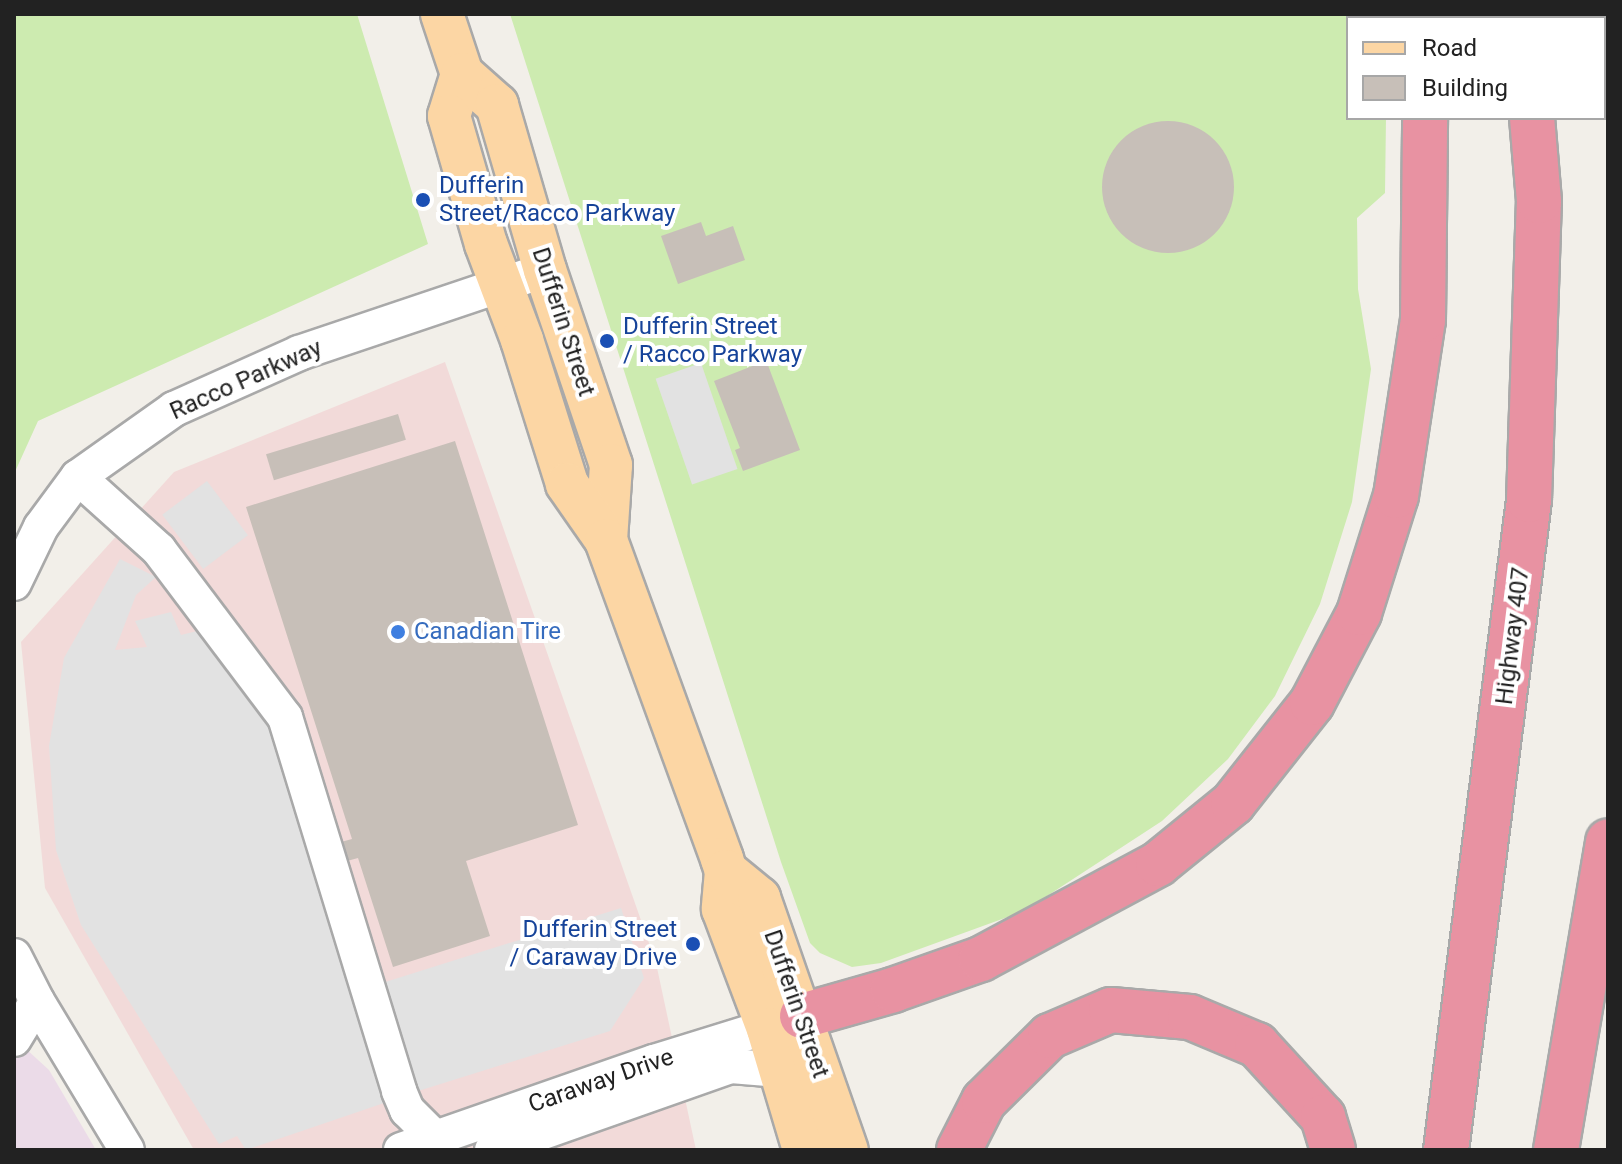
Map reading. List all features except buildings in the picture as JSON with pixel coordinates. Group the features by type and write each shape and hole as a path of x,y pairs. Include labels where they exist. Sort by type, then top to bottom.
{"highway":[{"path":"785,1022 893,990 981,959 1158,864 1233,803 1312,703 1359,613 1396,496 1423,320 1425,120"},
{"name":"Highway 407","path":"1446,1150 1529,500 1539,201 1532,120"},
{"path":"1556,1150 1608,841"},
{"path":"959,1150 984,1101 1050,1036 1111,1010 1190,1017 1257,1045 1323,1117 1333,1150"}],"main road":[{"path":"442,14 462,74"},
{"name":"Dufferin Street","path":"606,540 611,465 545,270 497,105 462,74 449,116 567,484 606,540 726,871 759,898 785,1022 847,1150"},
{"name":"Dufferin Street","path":"785,1022 780,1070 804,1150"}],"street":[{"name":"Racco Parkway","path":"14,583 41,527 78,477 174,409 271,365 545,270"},
{"path":"78,477 159,550 285,717 399,1091 407,1110 434,1137"},
{"path":"14,956 37,1001 127,1150"},
{"path":"14,1039 37,1001"},
{"name":"Caraway Drive","path":"401,1150 654,1062 785,1022"},
{"name":"Caraway Drive","path":"492,1150 731,1066 780,1070"}],"shaded area":[{"path":"445,362 656,963 696,1150 194,1150 45,888 21,642 174,472"},
{"path":"701,363 737,469 692,485 656,379"},
{"path":"207,481 248,535 203,569 162,515"},
{"path":"120,559 156,577 136,595 115,650 147,647 135,621 171,612 181,635 197,631 270,728 387,1102 246,1150 237,1136 219,1144 81,925 56,850 49,746 64,658"},
{"path":"621,908 644,978 610,1031 415,1092 379,984"},
{"path":"14,1038 49,1070 96,1150 14,1150"}],"green space":[{"path":"14,14 357,14 428,244 38,421 14,474"},
{"path":"510,14 1387,14 1346,16 1346,120 1386,120 1385,193 1357,218 1358,289 1371,369 1352,502 1320,604 1275,696 1228,759 1162,821 1024,911 881,963 852,967 820,953 810,943 781,862"}],"place":[{"name":"Dufferin Street/Racco Parkway","path":"423,200"},
{"name":"Dufferin Street / Racco Parkway","path":"607,341"},
{"name":"Canadian Tire","path":"398,632"},
{"name":"Dufferin Street / Caraway Drive","path":"693,944"}]}
